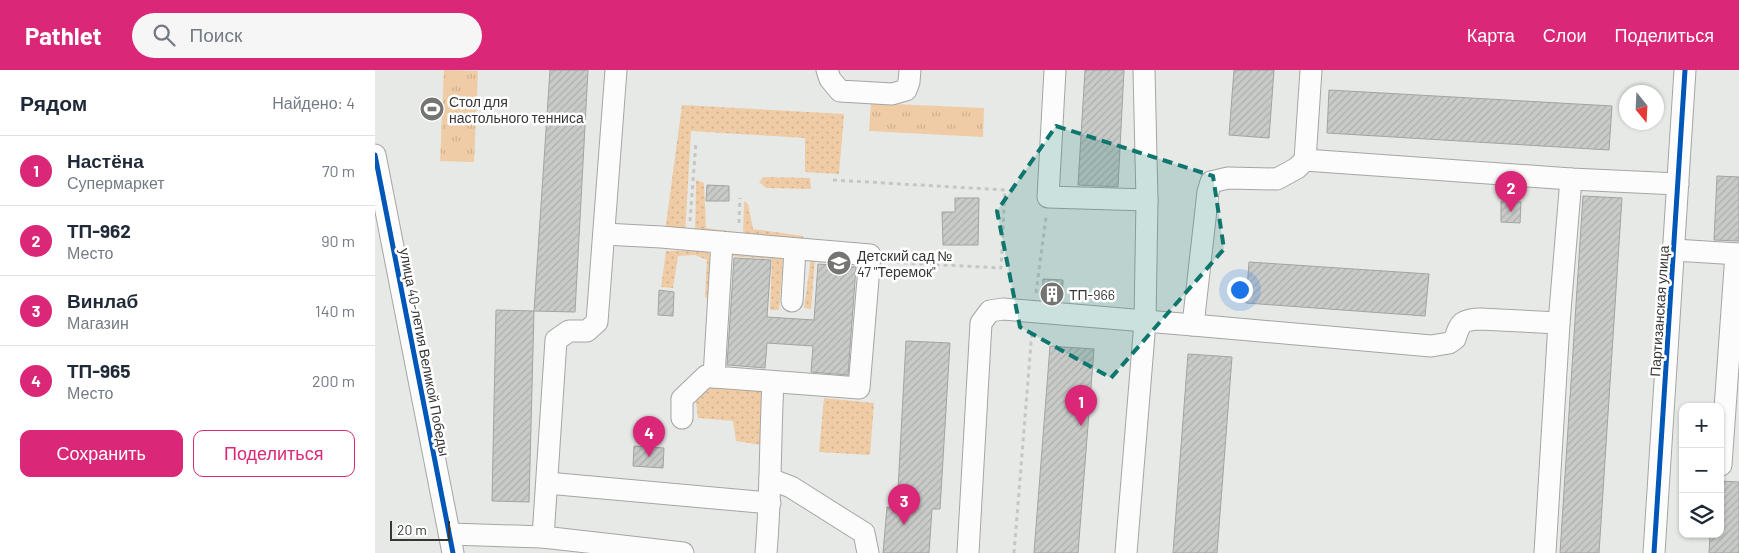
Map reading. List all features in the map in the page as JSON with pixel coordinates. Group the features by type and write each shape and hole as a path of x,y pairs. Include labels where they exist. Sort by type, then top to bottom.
{"street":[{"path":"543,537 556,340 569,331 587,331 597,322 616,70"},
{"path":"827,70 830,79 840,91 892,94 906,90 910,70"},
{"path":"1055,70 1048,196 1147,200"},
{"path":"1126,553 1145,322 1147,200 1144,70"},
{"path":"1193,325 1208,192 1211,182 1227,178 1277,179 1297,168 1305,160 1311,70"},
{"name":"Партизанская улица","path":"1654,553 1685,70"},
{"name":"улица 40-летия Великой Победы","path":"375,155 451,544"},
{"path":"1305,160 1571,179 1678,184"},
{"path":"1545,553 1559,323 1571,179"},
{"path":"604,234 689,239 870,255 859,388 706,376 682,399 682,418"},
{"path":"714,377 730,243"},
{"path":"792,301 795,249"},
{"path":"1674,250 1737,254 1722,448"},
{"path":"968,553 981,323 990,311 1003,309 1431,346 1449,343 1455,339 1459,326 1467,320 1559,323"},
{"path":"766,553 770,502 773,382"},
{"path":"770,479 791,487 864,533 868,553"},
{"path":"547,483 770,502"},
{"path":"451,544 543,537 683,553"}],"path":[{"path":"689,239 696,142"},
{"path":"833,180 1005,190 1001,268 870,262"},
{"path":"1014,553 1034,312 1048,196"},
{"path":"730,243 740,198"}],"highlighted area":[{"path":"1056,126 1213,176 1224,249 1111,378 1020,327 997,211"}],"green space":[{"path":"444,70 478,71 474,162 440,161"},
{"path":"871,103 984,108 983,137 869,131"},
{"path":"682,105 844,114 839,174 805,172 805,138 691,131 685,235 665,232"},
{"path":"764,177 810,178 811,189 766,188 759,182"},
{"path":"696,180 704,183 706,228 736,232 735,240 695,237"},
{"path":"744,201 748,204 753,229 803,236 805,245 743,240"},
{"path":"704,250 712,256 713,301 705,297 707,260 695,255 678,256 673,288 661,287 666,251"},
{"path":"729,251 779,253 783,260 779,310 770,310 772,259 728,256"},
{"path":"811,258 815,259 811,309 804,308"},
{"path":"708,385 763,391 761,445 736,441 733,421 698,418 696,401"},
{"path":"824,398 874,403 870,455 819,452"}],"building":[{"path":"550,70 588,70 575,312 534,311"},
{"path":"1085,70 1124,70 1118,187 1078,185"},
{"path":"1234,70 1274,70 1269,138 1229,135"},
{"path":"1329,90 1612,106 1609,150 1327,133"},
{"path":"1717,176 1739,177 1739,241 1714,240"},
{"path":"707,185 729,186 729,201 706,201"},
{"path":"1583,196 1622,198 1599,553 1560,553"},
{"path":"955,198 979,198 978,245 943,245 942,212 955,212"},
{"path":"1501,201 1521,202 1520,223 1501,222"},
{"path":"734,258 771,260 767,317 814,320 818,264 856,267 848,375 811,372 813,346 767,343 765,368 727,365"},
{"path":"1249,262 1429,274 1425,316 1246,303"},
{"name":"ТП-966","path":"1043,279 1063,280 1062,301 1042,300"},
{"path":"659,290 674,292 673,316 658,315"},
{"path":"496,310 534,311 529,502 492,501"},
{"path":"906,341 950,343 940,509 932,509 929,553 883,553 887,507 897,508"},
{"path":"1050,346 1094,349 1078,553 1034,553"},
{"path":"1188,354 1232,357 1217,553 1173,553"},
{"path":"634,446 664,448 663,468 633,466"},
{"path":"1724,481 1739,482 1739,553 1709,553 1710,538 1724,538"}],"cycle path":[{"path":"1654,553 1685,70"},
{"path":"375,155 453,553"}],"place":[{"name":"Стол для настольного тенниса","path":"432,109"},
{"name":"ТП-962","path":"1511,212"},
{"name":"Детский сад № 47 \"Теремок\"","path":"839,263"},
{"name":"ТП-966","path":"1052,294"},
{"name":"Настёна","path":"1081,426"},
{"name":"ТП-965","path":"649,457"},
{"name":"Винлаб","path":"904,525"}]}
